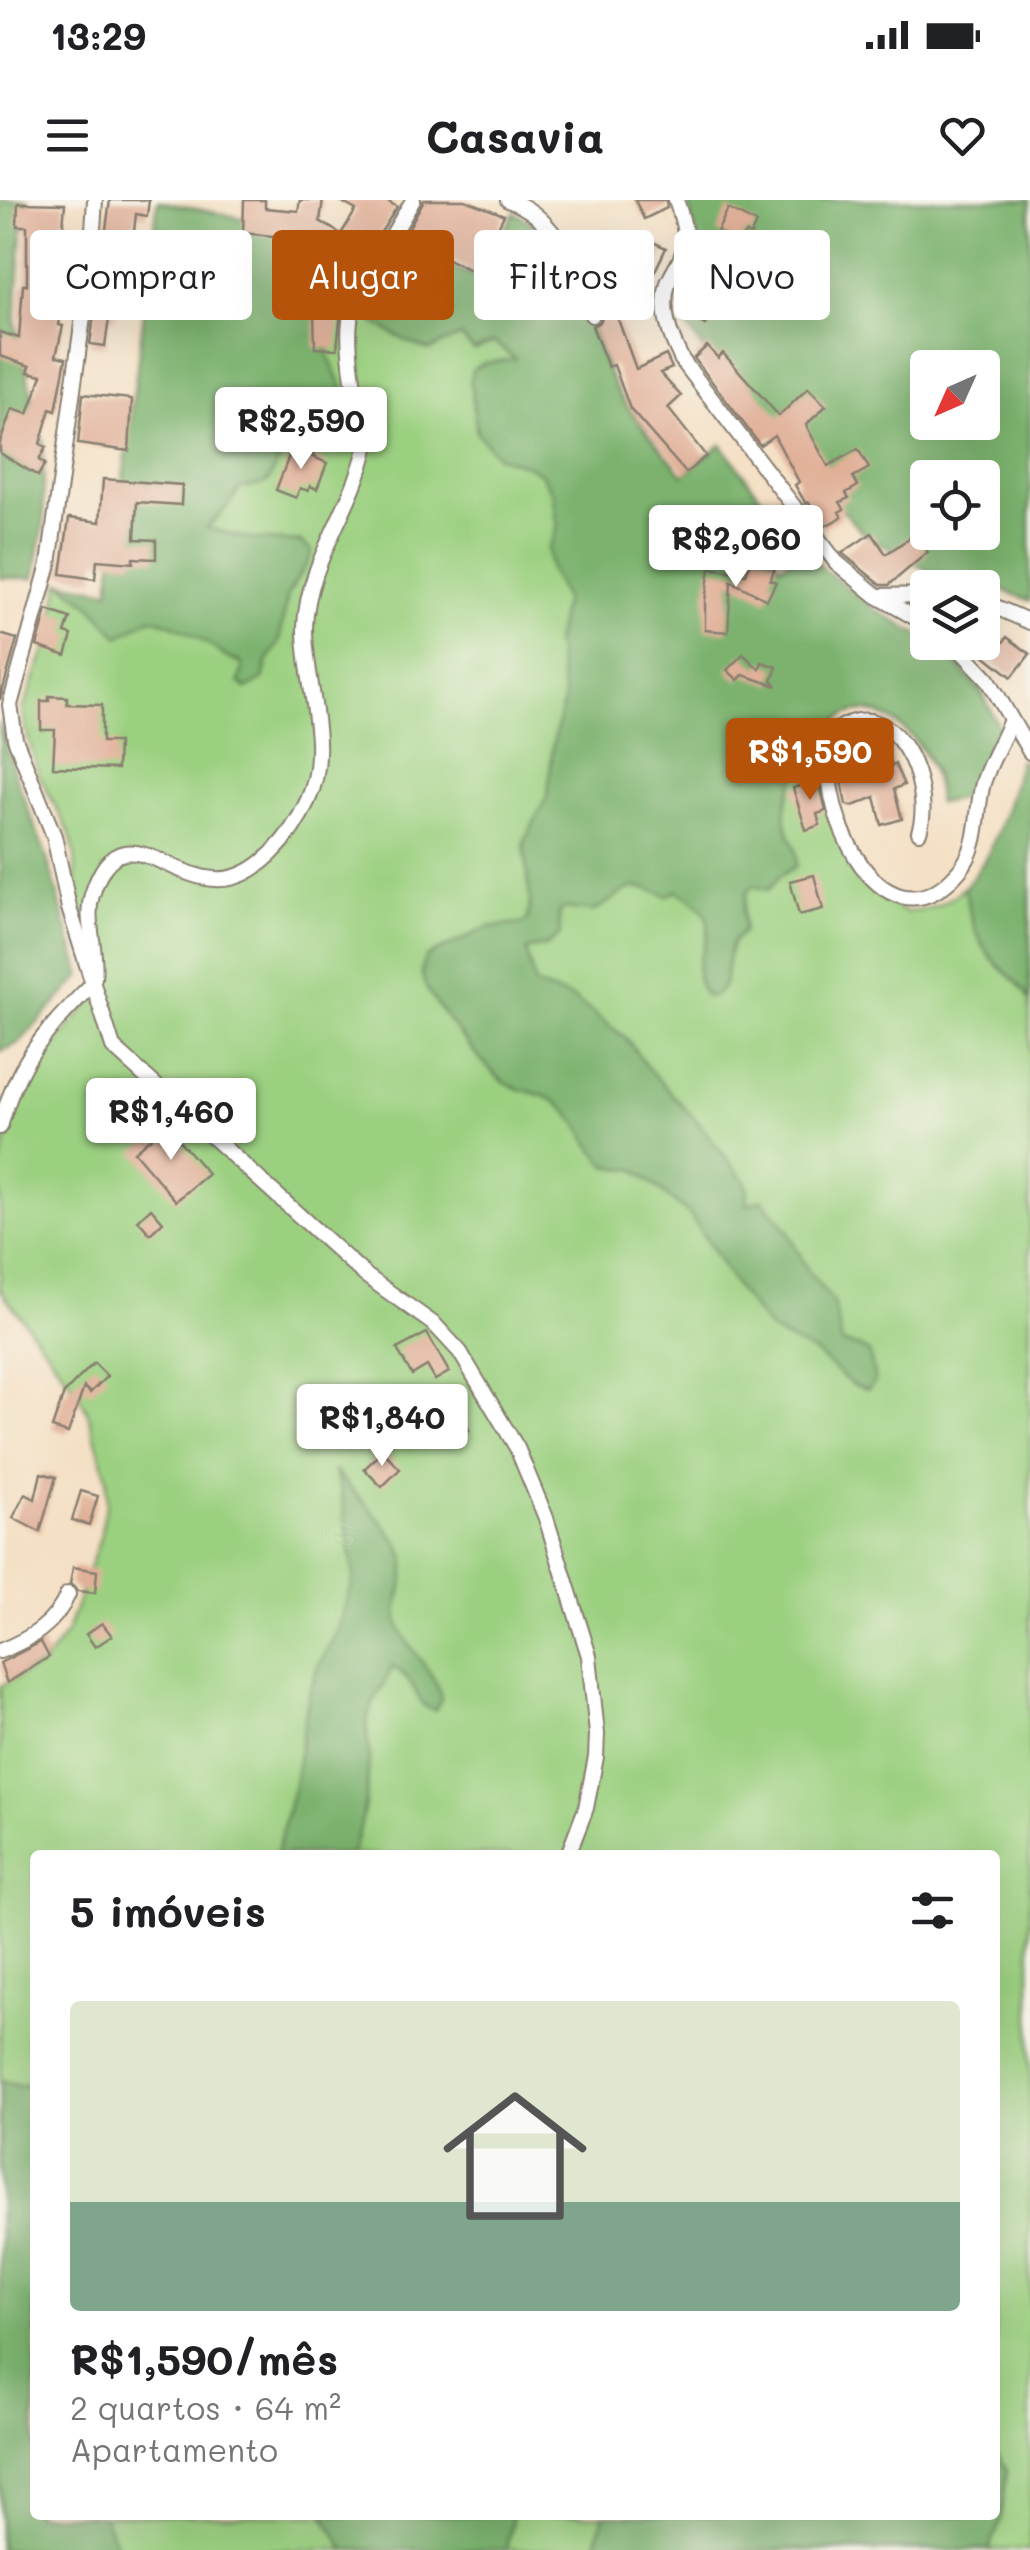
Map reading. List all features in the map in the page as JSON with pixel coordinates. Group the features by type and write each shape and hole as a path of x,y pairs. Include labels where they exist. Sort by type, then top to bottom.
{"street":[{"path":"95,200 91,259 49,564 10,705 15,739 54,836 69,908 108,1038 120,1056 365,1275 422,1314 448,1338 516,1448 552,1532 589,1656 596,1757 586,1808 570,1850"},
{"path":"0,1127 15,1077 28,1056 93,983 96,962 90,900 104,868 116,856 137,851 190,874 232,879 265,858 301,815 310,796 319,758 307,668 307,600 314,574 354,484 368,437 357,407 350,318 413,200"},
{"path":"508,200 537,216 551,230"},
{"path":"676,200 685,239 668,283 665,311 672,338 688,370 836,562 877,596 910,615"},
{"path":"877,596 910,595"},
{"path":"1000,609 1030,622"},
{"path":"973,660 1030,752"},
{"path":"919,832 924,806 919,774 896,738 872,720 860,719 836,731 828,756 830,778 846,834 866,873 877,884 900,898 912,898 935,890 966,861 975,838 983,784 1011,720"},
{"path":"0,1652 47,1625 59,1613 68,1594"}],"green space":[{"path":"0,200 28,200 15,323 43,441 44,521 34,578 0,578"},
{"path":"687,200 1030,200 1030,601 1000,589 1000,570 926,570 862,532 726,381 686,325 687,320 830,320 830,230 694,230"},
{"path":"158,201 298,230 272,230 272,320 454,320 454,269 474,275 474,320 587,320 620,395 683,475 721,444 772,512 750,531 781,566 801,551 864,602 910,631 910,660 956,660 966,669 977,683 987,708 984,747 972,796 938,803 935,780 921,750 906,732 885,717 862,711 851,713 840,717 826,736 821,770 833,818 857,865 889,902 906,912 933,907 955,896 986,858 1020,760 1030,773 1030,2550 0,2550 0,1686 43,1664 67,1632 100,1538 107,1478 88,1413 77,1391 0,1289 0,1166 15,1108 30,1074 107,983 76,892 75,854 69,832 38,773 25,727 23,710 50,636 60,582 109,591 143,320 252,320 252,230 154,230"},
{"path":"158,201 298,230 272,230 272,320 331,320 328,351 353,420 352,434 341,443 286,447 269,480 240,488 207,528 251,539 301,542 312,551 288,594 279,643 268,660 263,679 247,689 239,682 243,667 240,662 183,629 151,618 119,637 89,604 60,582 109,591 143,320 252,320 252,230 154,230"},
{"path":"514,213 537,230 505,230"},
{"path":"514,213 539,230 505,230"},
{"path":"454,269 474,275 474,320 588,320 619,395 683,475 721,444 772,512 750,531 781,566 801,551 873,608 910,630 910,660 953,660 986,700 1000,729 975,778 972,796 938,803 937,782 929,759 900,726 883,715 864,711 847,714 832,727 821,750 804,756 790,791 786,818 796,866 768,890 754,886 747,891 744,930 733,942 724,983 715,995 707,997 697,969 708,930 706,917 697,904 677,891 667,896 633,888 593,911 563,908 559,911 560,935 547,945 526,950 535,985 573,998 627,1039 745,1181 746,1204 763,1200 787,1230 808,1271 834,1303 842,1343 870,1354 875,1382 868,1390 852,1385 817,1354 771,1331 737,1289 691,1216 636,1170 607,1166 560,1105 504,1082 474,1052 424,983 422,968 426,957 488,927 522,924 528,919 530,899 524,843 548,794 553,744 564,699 555,643 564,599 550,570 548,550 558,527 553,493 541,474 529,466 498,457 477,433 472,370 484,363 515,359 494,342 474,350 460,336 430,350 373,322 454,320"},
{"path":"0,722 13,770 46,855 81,976 19,1043 0,1052"},
{"path":"1020,760 1030,773 1030,1001 979,939 965,887 993,843"},
{"path":"334,1470 386,1527 402,1551 405,1569 397,1611 400,1628 434,1680 441,1700 435,1710 424,1706 408,1679 392,1667 368,1716 366,1794 353,1850 277,1850 294,1785 308,1699 318,1666 336,1634 354,1578 341,1490"},
{"path":"0,2081 20,2086 30,2083 30,2520 105,2520 119,2550 0,2550"},
{"path":"1000,2458 1007,2471 1001,2519 989,2550 594,2550 603,2520 1000,2520"},
{"path":"327,2520 512,2520 506,2550 345,2550"}],"building":[{"path":"110,200 149,200 147,216 136,214 134,230 106,230"},
{"path":"244,200 265,200 265,208 298,211 300,200 323,200 320,221 335,230 272,230 272,236 243,230"},
{"path":"338,200 385,200 397,207 382,230 344,230 356,210"},
{"path":"424,200 465,200 504,215 497,230 474,230 474,272 454,262 454,230 408,230"},
{"path":"635,200 666,200 667,208 644,219"},
{"path":"18,203 65,204 63,230 30,230 30,320 60,320 59,325 63,326 56,356 66,358 56,411 50,409 40,444 46,447 39,460 45,464 38,476 0,453 12,409 28,414 42,375 28,372 30,366 0,356 0,332 19,338 23,285 27,285 27,226 17,226"},
{"path":"728,209 756,223 753,230 718,230"},
{"path":"654,242 666,248 654,273"},
{"path":"93,320 109,320 105,346 90,344"},
{"path":"314,320 340,320 337,349 315,348"},
{"path":"618,320 636,369 666,355 672,368 660,373 681,396 668,408 706,456 686,473 630,409 614,365 608,367 592,326"},
{"path":"707,346 718,358 723,353 779,416 808,388 826,406 806,425 828,466 858,449 869,468 853,477 858,486 840,502 844,509 839,512 842,517 823,527 795,485 799,482 774,435 760,445 694,358"},
{"path":"83,394 132,399 129,451 78,444"},
{"path":"294,443 316,452 313,457 327,463 317,489 300,488 296,498 276,490"},
{"path":"103,479 182,485 181,505 137,502 135,539 156,540 156,559 133,558 133,563 97,560 95,579 61,574 69,518 100,522"},
{"path":"872,533 886,554 910,538 910,550 928,552 889,585 881,585 842,553"},
{"path":"755,552 778,561 770,580 776,582 767,600 731,581 728,632 705,630 710,568 746,574"},
{"path":"47,610 70,618 65,633 72,635 66,656 37,646"},
{"path":"0,634 17,639 0,700"},
{"path":"1007,637 1030,654 1012,677 991,660 1000,660 1000,642"},
{"path":"743,654 759,669 762,662 777,667 772,681 777,686 743,675 738,680 727,670"},
{"path":"49,696 67,697 67,704 102,705 102,742 118,742 117,769 53,767 55,730 41,730 41,701 49,701"},
{"path":"866,734 871,747 882,742 904,785 894,789 902,819 882,825 875,797 846,805 841,780 863,771 851,741"},
{"path":"819,780 826,811 817,814 820,825 806,830 793,788"},
{"path":"814,875 823,909 799,915 790,881"},
{"path":"166,1125 208,1174 176,1201 134,1152"},
{"path":"151,1208 163,1222 150,1234 138,1220"},
{"path":"427,1333 449,1372 435,1380 427,1366 412,1375 397,1349"},
{"path":"94,1363 107,1376 90,1393 84,1387 68,1433 52,1428 64,1393"},
{"path":"457,1403 469,1430 447,1440 435,1413"},
{"path":"383,1451 400,1469 382,1487 364,1469"},
{"path":"41,1473 56,1477 40,1532 13,1518 25,1494 35,1499"},
{"path":"81,1491 98,1496 89,1525 72,1520"},
{"path":"73,1567 97,1571 95,1593 78,1591 70,1584"},
{"path":"102,1623 112,1636 95,1647 86,1634"},
{"path":"41,1642 49,1657 7,1683 0,1663"}]}
